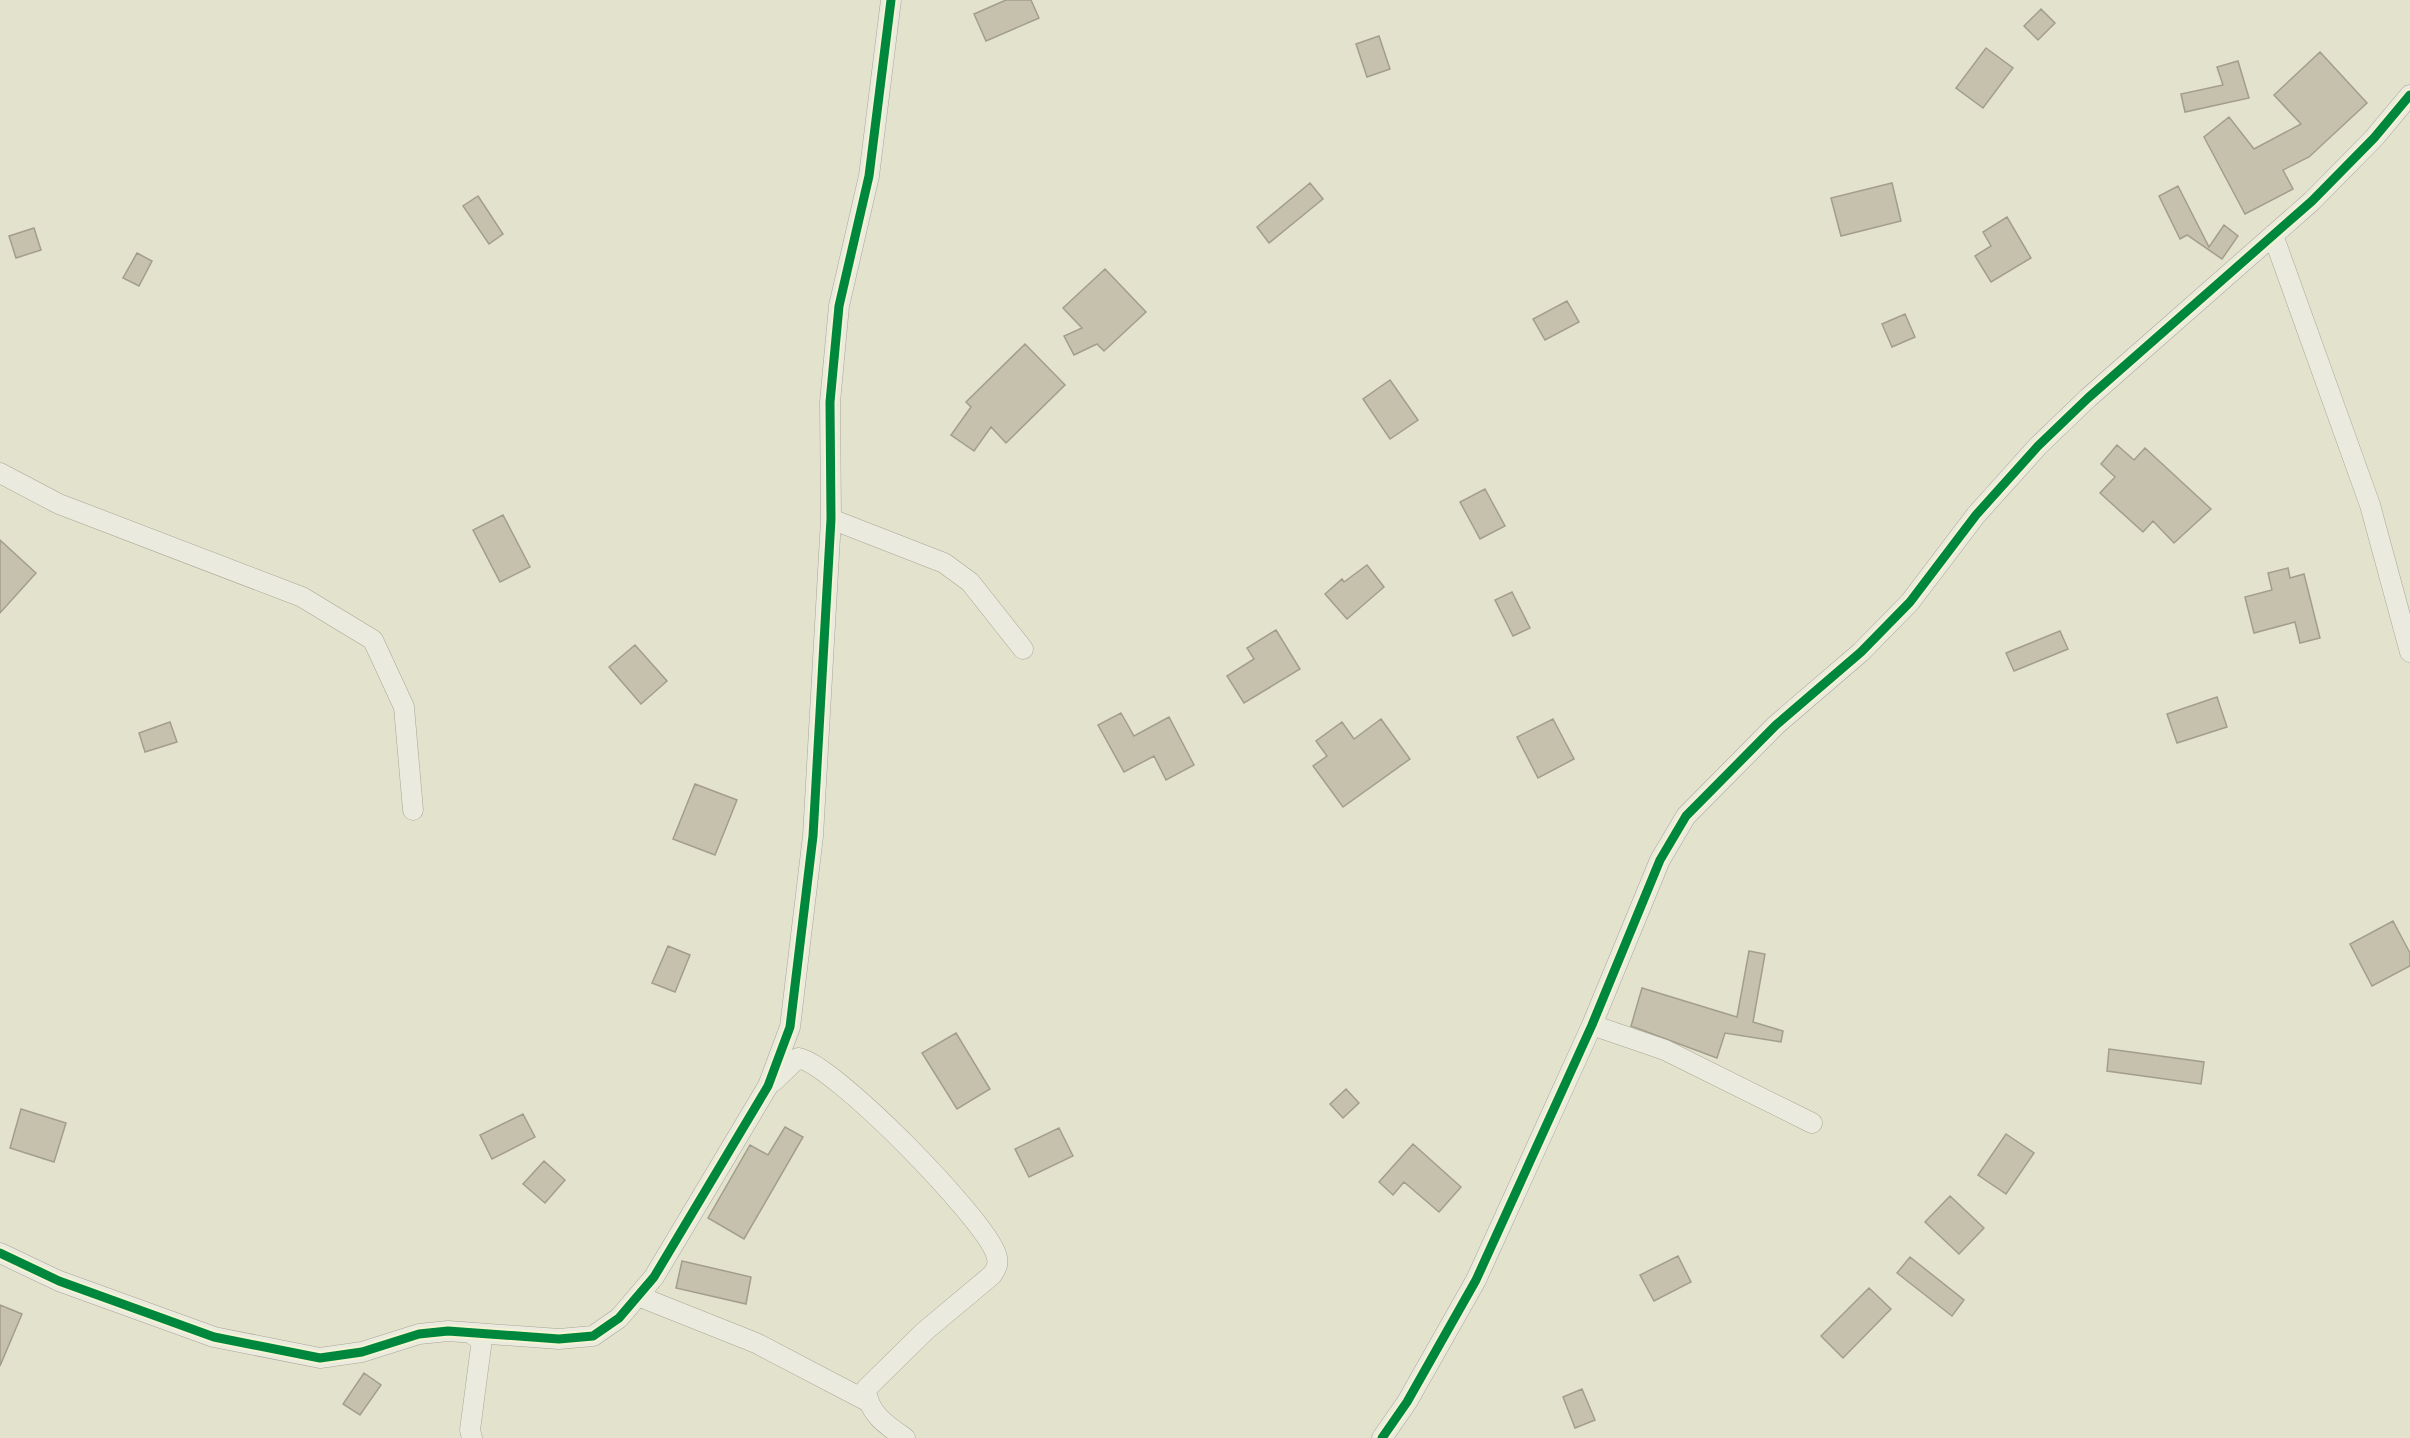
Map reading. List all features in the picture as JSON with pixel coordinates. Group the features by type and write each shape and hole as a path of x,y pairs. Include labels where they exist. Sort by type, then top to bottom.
{"street":[{"path":"0,1253 60,1281 214,1337 320,1358 362,1352 419,1334 448,1331 473,1335 559,1339 593,1336 619,1318 654,1277 768,1086 790,1027 813,836 831,519 830,402 839,306 869,176 891,0"},
{"path":"1382,1438 1407,1402 1476,1280 1592,1025 1660,860 1686,816 1776,725 1861,652 1910,602 1976,515 2038,446 2088,398 2273,235 2374,138 2410,95"},
{"path":"2273,235 2370,505 2410,652"},
{"path":"0,473 59,504 302,597 373,640 404,707 413,810"},
{"path":"831,519 944,563 970,582 1023,649"},
{"path":"1592,1025 1665,1050 1812,1123"},
{"path":"768,1086 798,1058 808,1059 834,1078 923,1163 964,1206 997,1257 997,1267 992,1275 874,1378 866,1389 867,1401"},
{"path":"638,1296 756,1343 867,1401 882,1422 905,1438"},
{"path":"472,1438 470,1430 482,1339 473,1335"}],"building":[{"path":"1006,0 1031,0 1039,18 986,41 974,14"},
{"path":"2041,9 2055,23 2038,40 2024,26"},
{"path":"1379,36 1390,69 1367,77 1356,44"},
{"path":"1986,48 2013,68 1983,108 1956,88"},
{"path":"2320,52 2367,103 2309,157 2283,170 2293,189 2245,214 2204,137 2229,117 2254,149 2301,124 2274,95"},
{"path":"2238,61 2249,98 2185,112 2181,94 2223,85 2217,67"},
{"path":"1310,183 1323,199 1269,243 1257,227"},
{"path":"1892,183 1901,221 1841,236 1831,198"},
{"path":"2178,186 2209,247 2224,225 2238,236 2222,259 2187,235 2180,239 2159,196"},
{"path":"478,196 503,234 489,244 463,206"},
{"path":"2007,217 2031,258 1991,282 1975,256 1991,246 1983,232"},
{"path":"34,228 41,250 16,258 9,236"},
{"path":"137,253 152,261 139,286 123,278"},
{"path":"1105,269 1146,312 1104,351 1097,344 1074,355 1064,336 1082,328 1063,308"},
{"path":"1567,301 1579,322 1545,340 1533,319"},
{"path":"1905,314 1915,337 1892,347 1882,324"},
{"path":"1025,344 1065,385 1006,443 991,427 974,451 951,435 971,407 966,402"},
{"path":"1390,380 1418,420 1390,439 1363,399"},
{"path":"2117,445 2134,460 2145,448 2211,509 2174,543 2153,521 2143,532 2100,493 2115,477 2101,464"},
{"path":"1485,489 1505,526 1480,539 1460,502"},
{"path":"503,515 530,567 500,582 473,530"},
{"path":"0,540 36,573 0,613"},
{"path":"1367,565 1384,587 1347,619 1325,594 1342,579 1344,582"},
{"path":"2288,568 2290,578 2304,574 2320,638 2300,643 2295,622 2254,633 2245,597 2272,590 2268,573"},
{"path":"1512,592 1530,628 1513,636 1495,600"},
{"path":"1276,630 1300,669 1244,703 1227,676 1254,659 1247,648"},
{"path":"2060,631 2068,649 2014,671 2006,653"},
{"path":"635,645 667,681 641,704 609,667"},
{"path":"2217,697 2227,727 2177,743 2167,714"},
{"path":"1121,713 1134,736 1169,717 1194,765 1166,780 1154,756 1124,772 1098,725"},
{"path":"1381,719 1410,759 1343,807 1313,766 1327,756 1316,741 1342,722 1354,739"},
{"path":"1553,719 1574,759 1538,778 1517,737"},
{"path":"170,722 177,742 145,752 139,733"},
{"path":"695,784 737,800 715,855 673,839"},
{"path":"2393,921 2410,953 2410,966 2372,986 2350,944"},
{"path":"668,946 690,955 675,992 652,983"},
{"path":"1749,951 1765,954 1753,1022 1783,1031 1781,1042 1725,1033 1717,1058 1631,1026 1642,988 1737,1017"},
{"path":"956,1033 990,1089 957,1109 922,1053"},
{"path":"2109,1049 2204,1062 2201,1084 2107,1071"},
{"path":"1346,1089 1359,1103 1343,1118 1330,1104"},
{"path":"21,1109 66,1123 54,1162 10,1148"},
{"path":"523,1114 535,1137 492,1159 480,1135"},
{"path":"785,1127 803,1137 744,1239 708,1218 750,1145 768,1155"},
{"path":"1059,1128 1073,1156 1029,1177 1015,1149"},
{"path":"2006,1134 2034,1153 2006,1194 1978,1175"},
{"path":"1413,1144 1461,1187 1439,1212 1404,1182 1393,1195 1379,1182"},
{"path":"544,1161 565,1180 545,1203 523,1184"},
{"path":"1950,1196 1984,1228 1959,1254 1925,1222"},
{"path":"1678,1256 1691,1282 1654,1301 1640,1275"},
{"path":"1910,1257 1964,1300 1952,1316 1897,1273"},
{"path":"682,1261 751,1277 746,1304 676,1288"},
{"path":"1869,1288 1891,1309 1843,1358 1821,1336"},
{"path":"0,1305 22,1314 0,1366"},
{"path":"364,1373 381,1385 360,1415 343,1404"},
{"path":"1582,1389 1595,1420 1575,1428 1563,1397"}],"cycle path":[{"path":"0,1253 59,1281 214,1337 320,1358 362,1352 419,1334 448,1331 559,1339 593,1336 619,1318 654,1277 768,1086 790,1027 813,836 831,519 830,402 839,306 869,176 891,0"},
{"path":"1382,1438 1407,1402 1476,1280 1592,1025 1660,860 1686,816 1776,725 1861,652 1910,602 1976,515 2038,446 2088,398 2312,201 2374,138 2410,95"}]}
